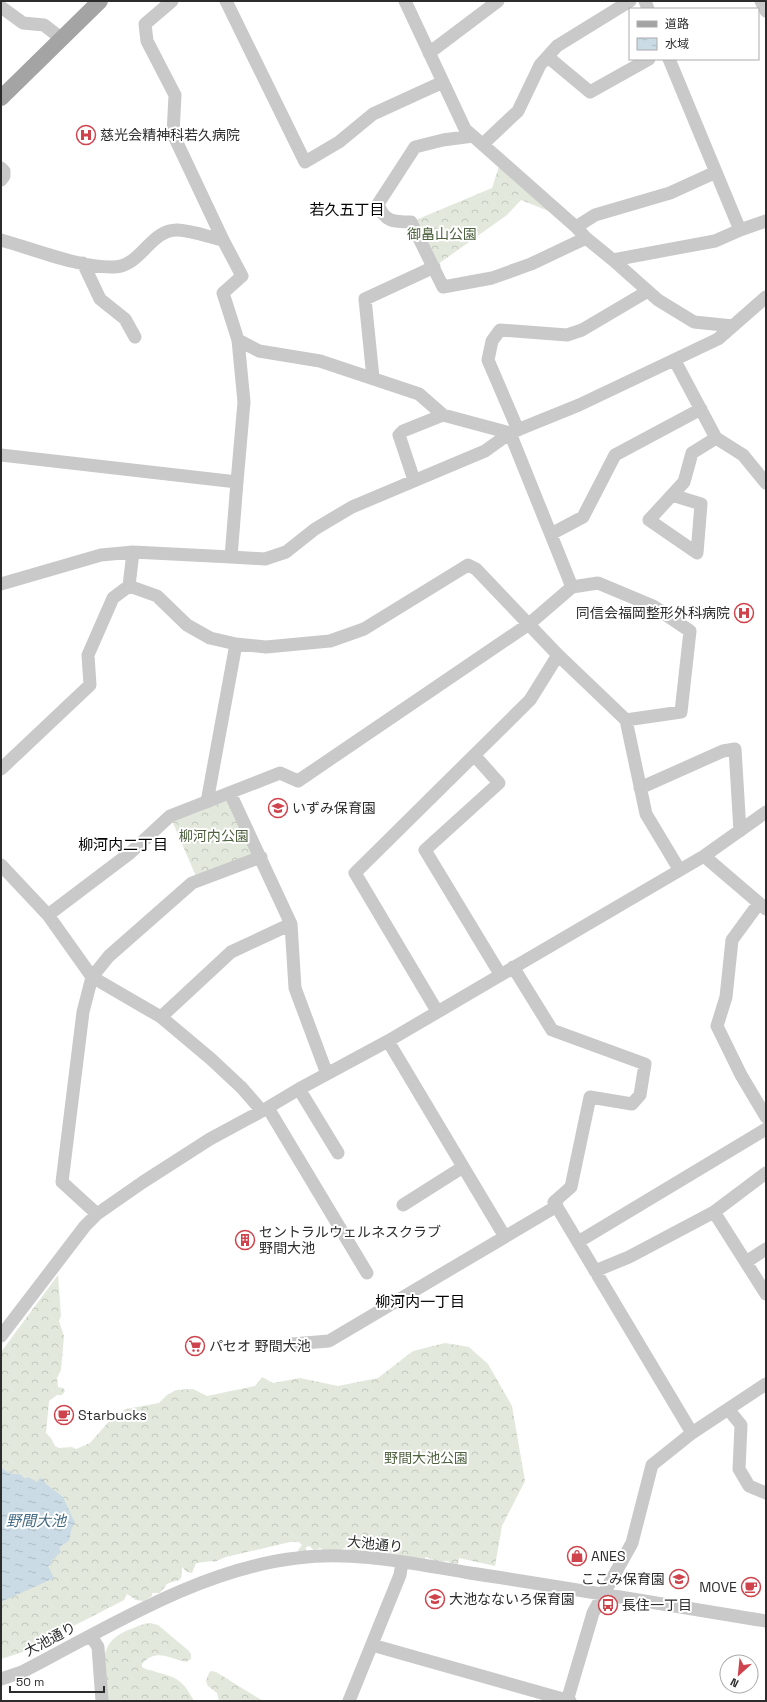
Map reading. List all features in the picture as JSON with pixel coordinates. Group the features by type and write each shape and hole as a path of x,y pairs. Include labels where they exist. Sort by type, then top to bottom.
{"main road":[{"path":"1,98 100,1"}],"street":[{"path":"172,1 145,24 146,41 175,95 173,134 223,240 242,276 223,293 238,340 244,402 231,557"},
{"path":"226,1 305,162 338,142 373,114 443,82"},
{"path":"405,1 465,129 586,238 648,291 694,322 733,326"},
{"path":"429,53 498,1"},
{"path":"586,238 525,266 492,278 444,287 411,222 394,222 381,214 378,204 415,147 443,140 478,140 518,111 540,65 558,46 630,1"},
{"path":"761,1 766,11"},
{"path":"1,7 23,23 44,25 62,38"},
{"path":"548,57 590,92 647,60"},
{"path":"669,60 740,230"},
{"path":"1,168 4,171 4,176 1,180"},
{"path":"576,228 594,215 670,193 716,172"},
{"path":"613,260 715,241 766,221"},
{"path":"1,240 83,263 115,267 135,259 159,234 178,230 223,240"},
{"path":"83,263 100,299 125,319 135,337"},
{"path":"372,378 365,299 434,267"},
{"path":"572,586 551,534 488,360 492,341 500,330 567,335 582,330 648,291"},
{"path":"1,584 101,554 133,552 265,559 286,552 315,529 352,507 485,451 514,431 579,405 675,361 718,339 766,297"},
{"path":"238,340 259,351 320,361 419,394 442,415 514,431"},
{"path":"675,361 716,438 743,455 766,483"},
{"path":"551,534 582,516 615,455 701,409"},
{"path":"414,480 399,435 403,431 442,415"},
{"path":"672,495 701,504 697,553 649,520 672,495 684,482 692,453 716,438"},
{"path":"1,455 237,482"},
{"path":"1,769 90,684 88,655 113,598 129,586 133,552"},
{"path":"129,586 157,596 187,625 210,638 236,644 266,647 330,641 364,629 468,565 476,569 558,655 626,720 646,814 679,869"},
{"path":"48,915 130,853 170,816 280,773 298,781 529,624 572,586 598,583 653,606 690,631 681,712 626,720"},
{"path":"207,802 236,644"},
{"path":"437,1011 355,872 530,700 558,655"},
{"path":"640,788 723,751 735,749 740,831"},
{"path":"474,755 499,783 425,850 500,974"},
{"path":"230,793 291,924 295,988 327,1074"},
{"path":"1,1336 85,1226 97,1214 143,1182 203,1144 265,1110 299,1088 388,1041 679,869 704,856 766,812"},
{"path":"704,856 762,906 732,940 726,997 717,1026 741,1074 766,1117"},
{"path":"97,1214 62,1182 83,1012 92,977 109,956 192,883 261,857"},
{"path":"1,865 48,915 92,977 161,1017 211,1058 265,1110 367,1273"},
{"path":"161,1017 232,952 291,924"},
{"path":"513,967 552,1030 645,1064 640,1095 632,1104 590,1097 571,1187 554,1202 692,1433"},
{"path":"388,1041 505,1237"},
{"path":"299,1088 338,1153"},
{"path":"578,1242 766,1128"},
{"path":"403,1205 463,1167"},
{"path":"595,1271 629,1257 714,1212 766,1173"},
{"path":"292,1344 329,1340 557,1206"},
{"path":"714,1212 766,1294"},
{"path":"746,1262 766,1249"},
{"path":"372,1645 568,1701 593,1613 632,1543 652,1465 692,1433 766,1384"},
{"path":"728,1409 741,1425 739,1468 749,1486 766,1493"},
{"name":"大池通り","path":"1,1679 22,1672 182,1591 240,1570 297,1558 329,1556 402,1562 766,1621"},
{"path":"349,1701 400,1575 402,1562"},
{"path":"91,1636 98,1647 102,1701"}],"green space":[{"name":"御畠山公園","path":"501,160 556,214 521,200 507,215 434,267 411,222 492,188"},
{"name":"柳河内公園","path":"230,793 261,857 198,881 170,816"},
{"name":"野間大池公園","path":"58,1275 61,1316 59,1321 64,1336 61,1370 57,1378 58,1387 63,1388 65,1391 62,1395 57,1395 49,1401 46,1433 51,1438 55,1446 59,1448 72,1447 76,1449 90,1443 112,1418 126,1409 159,1403 167,1395 176,1390 193,1389 207,1396 255,1386 262,1377 273,1383 300,1378 338,1386 378,1378 413,1351 445,1343 469,1347 488,1364 512,1406 525,1481 502,1526 495,1566 459,1558 458,1564 454,1566 448,1561 438,1562 426,1557 424,1560 377,1551 373,1554 363,1546 357,1552 346,1548 339,1551 323,1550 321,1548 314,1550 309,1546 306,1547 306,1551 300,1553 298,1550 302,1545 299,1542 290,1542 226,1557 214,1562 196,1563 192,1573 187,1572 182,1567 180,1579 167,1584 160,1593 152,1593 152,1596 144,1601 136,1600 127,1594 124,1600 23,1652 1,1659 1,1352"},
{"path":"150,1623 158,1625 189,1651 191,1654 191,1659 186,1662 157,1655 147,1659 142,1664 142,1667 170,1676 180,1681 194,1701 108,1701 104,1660 109,1644 116,1637 126,1631"},
{"path":"211,1671 216,1672 263,1701 219,1701 217,1693 208,1686 206,1681"}],"water":[{"name":"野間大池","path":"2,1468 9,1473 10,1470 12,1474 20,1474 25,1479 28,1477 37,1482 40,1478 43,1479 46,1484 63,1497 75,1523 72,1527 68,1541 59,1548 61,1552 51,1561 52,1565 48,1566 54,1578 1,1602"}],"place":[{"name":"慈光会精神科若久病院","path":"86,135"},
{"name":"同信会福岡整形外科病院","path":"744,613"},
{"name":"いずみ保育園","path":"278,808"},
{"name":"セントラルウェルネスクラブ 野間大池","path":"245,1240"},
{"name":"パセオ 野間大池","path":"195,1346"},
{"name":"Starbucks","path":"64,1415"},
{"name":"ANES","path":"577,1556"},
{"name":"ここみ保育園","path":"679,1579"},
{"name":"MOVE","path":"751,1587"},
{"name":"大池なないろ保育園","path":"435,1599"},
{"name":"長住一丁目","path":"608,1605"}],"district":[{"name":"若久五丁目","path":"347,210"},
{"name":"柳河内二丁目","path":"123,845"},
{"name":"柳河内一丁目","path":"420,1302"}]}
